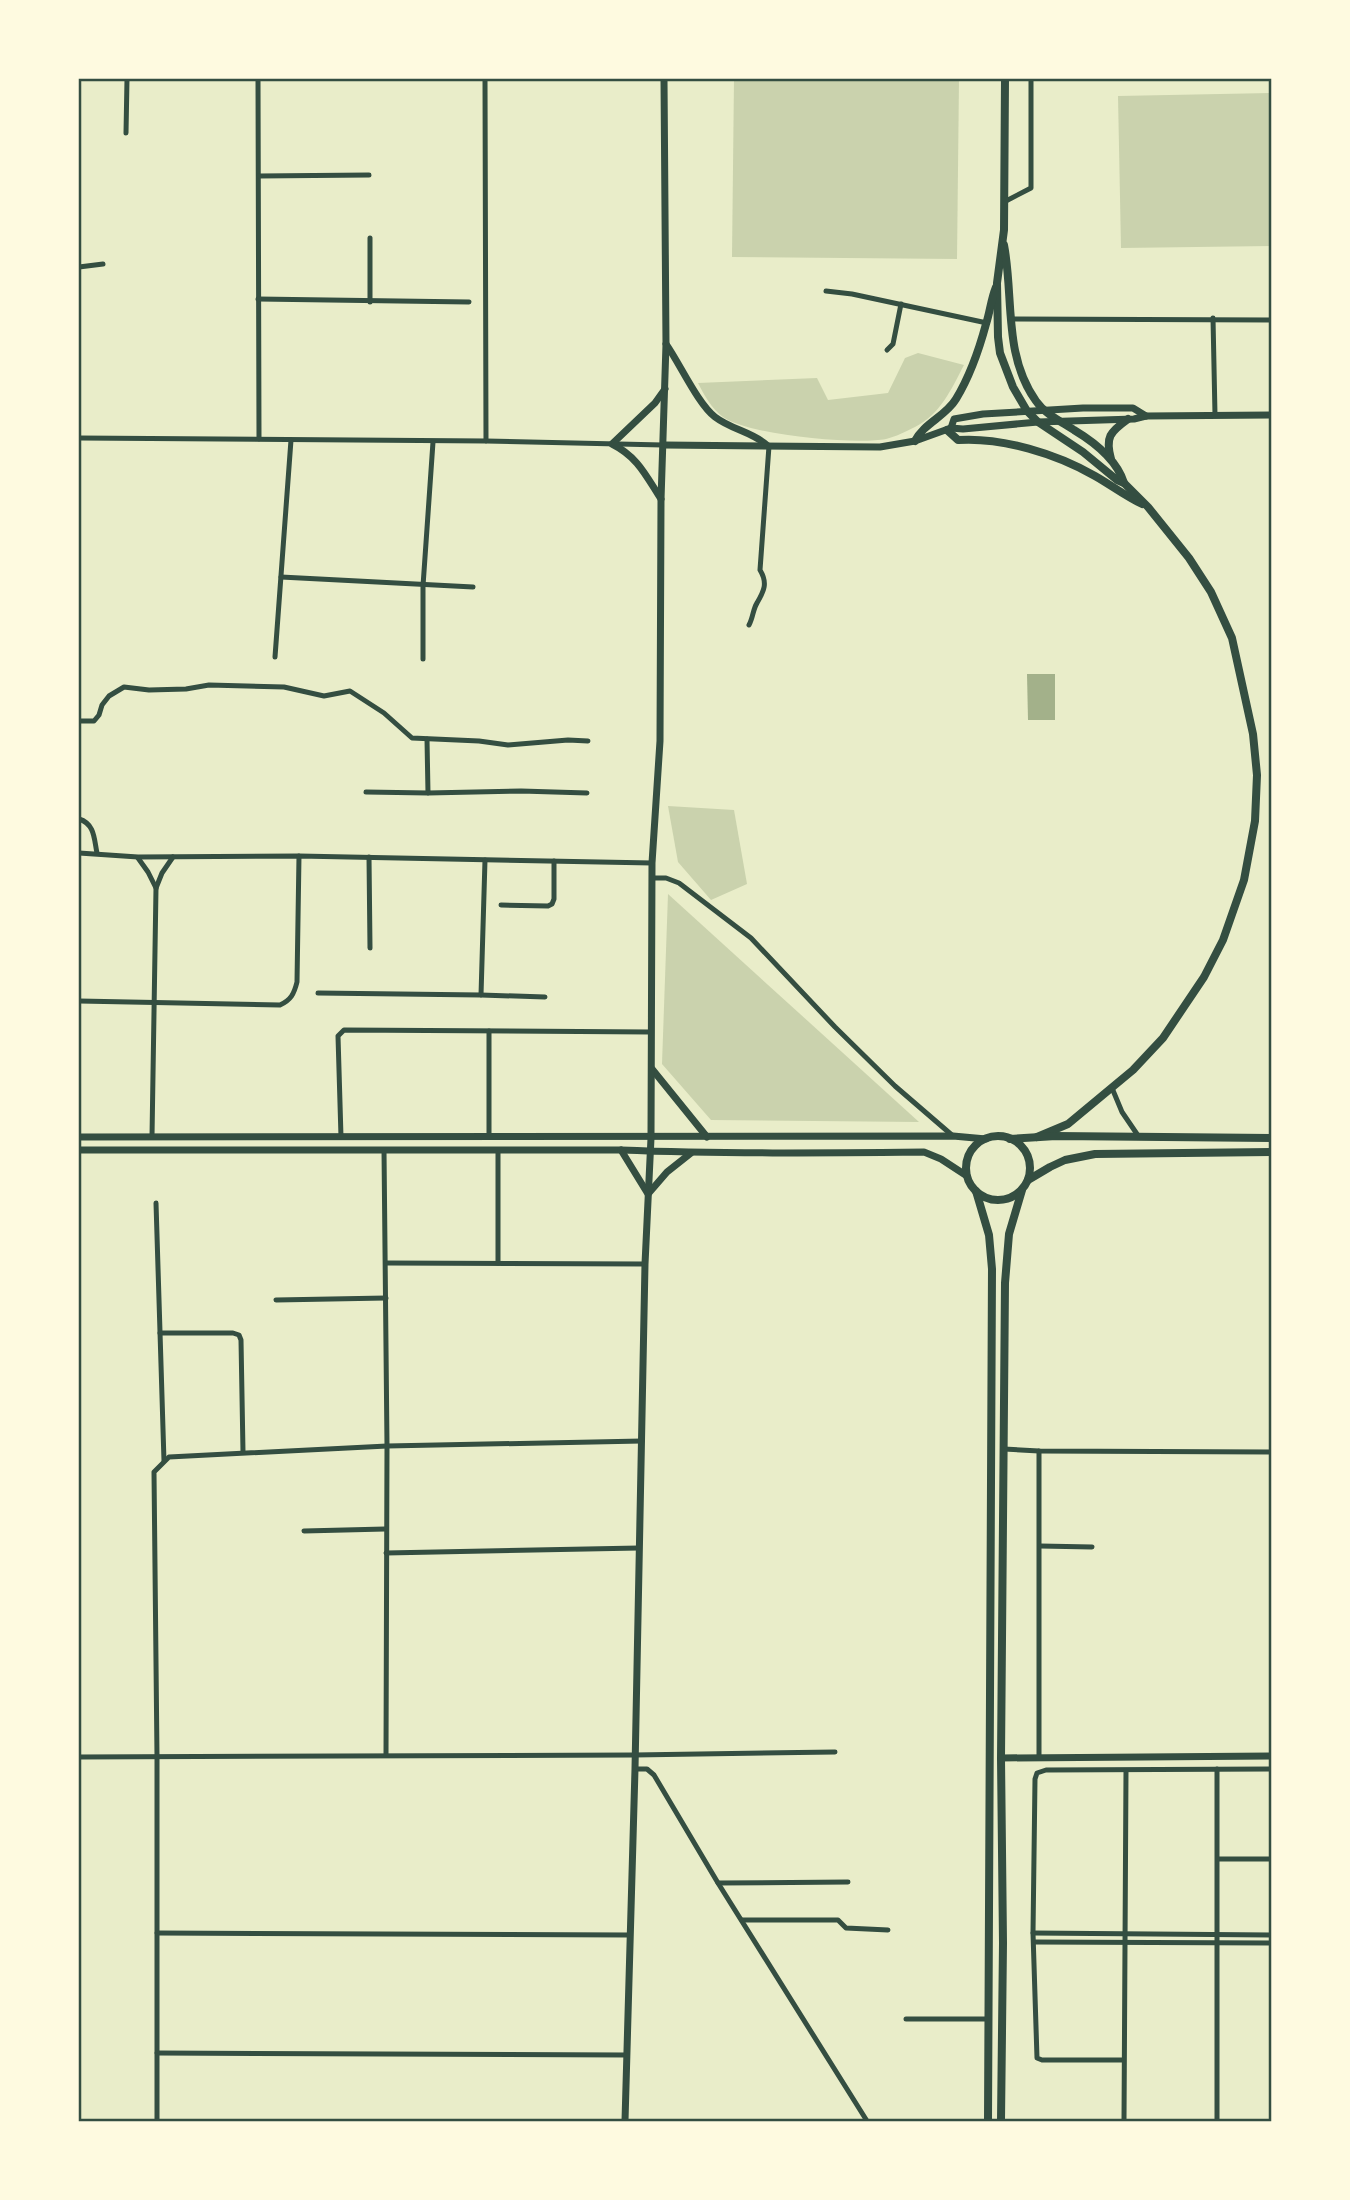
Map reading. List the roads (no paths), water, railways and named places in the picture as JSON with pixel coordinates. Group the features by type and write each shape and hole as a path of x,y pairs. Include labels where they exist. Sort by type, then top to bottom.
{"main road":[{"path":"1005,79 1003,239 997,283 1000,353 1013,387 1027,411 1038,422 1124,483 1148,507 1189,558 1211,592 1232,638 1253,734 1257,775 1255,821 1244,880 1223,940 1204,977 1163,1038 1133,1070 1068,1124 1037,1137"},
{"path":"1003,239 1009,269 1015,354 1033,396 1044,410 1111,460 1120,471 1124,483"},
{"path":"915,441 919,433 954,403 972,368 997,283"},
{"path":"1111,460 1108,439 1112,431 1128,419"},
{"path":"949,429 958,440 999,442 1065,462 1093,474 1148,507"},
{"path":"988,2121 992,1269 989,1235 976,1191 967,1177 966,1165 976,1144 995,1136 1010,1139 1271,1138"},
{"path":"1001,2121 1001,1758 1007,1256 1010,1226 1030,1168 1028,1156 1021,1146 1010,1139"},
{"path":"1028,1180 1065,1160 1094,1154 1271,1152"},
{"path":"976,1191 984,1197 1004,1200 1022,1190"}],"street":[{"path":"126,132 127,79"},
{"path":"258,79 259,439"},
{"path":"485,79 486,441"},
{"path":"625,2121 645,1264 651,1138 652,863 660,741 666,344 664,79"},
{"path":"1004,202 1031,188 1031,79"},
{"path":"259,176 369,175"},
{"path":"370,238 370,302"},
{"path":"79,267 103,264"},
{"path":"826,290 987,323"},
{"path":"258,299 469,302"},
{"path":"887,350 893,344 901,304"},
{"path":"1213,318 1215,415"},
{"path":"1011,319 1271,320"},
{"path":"666,344 714,416 738,430 758,436 769,446"},
{"path":"612,444 655,403 665,389"},
{"path":"949,429 954,419 966,415 1133,408 1146,416"},
{"path":"79,438 880,447 915,441 949,429 1146,416 1271,415"},
{"path":"275,657 291,440"},
{"path":"423,659 423,586 433,442"},
{"path":"612,444 623,449 639,464 662,500"},
{"path":"749,625 765,585 760,570 769,446"},
{"path":"281,577 473,587"},
{"path":"79,721 94,720 109,696 124,687 149,690 209,685 284,687 324,696 350,691 384,713 412,738 521,745 588,740"},
{"path":"428,739 428,793"},
{"path":"366,792 587,793"},
{"path":"79,819 85,821 93,830 97,853"},
{"path":"79,853 138,857 299,856 652,863"},
{"path":"79,1001 280,1005 289,1001 297,982 299,856"},
{"path":"138,857 156,888"},
{"path":"152,1137 156,888 173,857"},
{"path":"369,857 370,948"},
{"path":"481,995 485,860"},
{"path":"501,905 552,904 554,861"},
{"path":"652,878 666,878 679,883 751,938 895,1086 953,1136"},
{"path":"318,993 545,997"},
{"path":"341,1137 338,1036 344,1030 650,1032"},
{"path":"489,1031 489,1137"},
{"path":"651,1069 707,1137"},
{"path":"1112,1088 1122,1112 1139,1137"},
{"path":"79,1138 953,1136 986,1139"},
{"path":"408,1149 409,1138"},
{"path":"79,1150 923,1152 941,1159 967,1177"},
{"path":"384,1150 386,1755"},
{"path":"621,1150 648,1194"},
{"path":"498,1151 498,1263"},
{"path":"648,1194 667,1172 692,1153"},
{"path":"156,1203 164,1461"},
{"path":"386,1263 645,1264"},
{"path":"276,1300 386,1298"},
{"path":"160,1333 239,1335 243,1452"},
{"path":"157,2121 154,1472 169,1457 243,1452 642,1441"},
{"path":"1004,1449 1271,1452"},
{"path":"1039,1451 1039,1757"},
{"path":"304,1531 385,1529"},
{"path":"1040,1546 1092,1547"},
{"path":"386,1553 639,1548"},
{"path":"79,1757 835,1752"},
{"path":"1001,1758 1271,1756"},
{"path":"635,1769 646,1769 654,1775 718,1884 867,2121"},
{"path":"1217,1769 1217,2121"},
{"path":"1123,2060 1037,2058 1034,1933 1037,1773 1046,1770 1271,1769"},
{"path":"1124,2121 1126,1770"},
{"path":"1217,1859 1271,1859"},
{"path":"718,1884 848,1882"},
{"path":"741,1920 838,1920 846,1928 888,1930"},
{"path":"157,1933 629,1935"},
{"path":"1034,1933 1271,1935"},
{"path":"1034,1942 1271,1943"},
{"path":"906,2019 989,2019"},
{"path":"158,2053 626,2055"}]}
